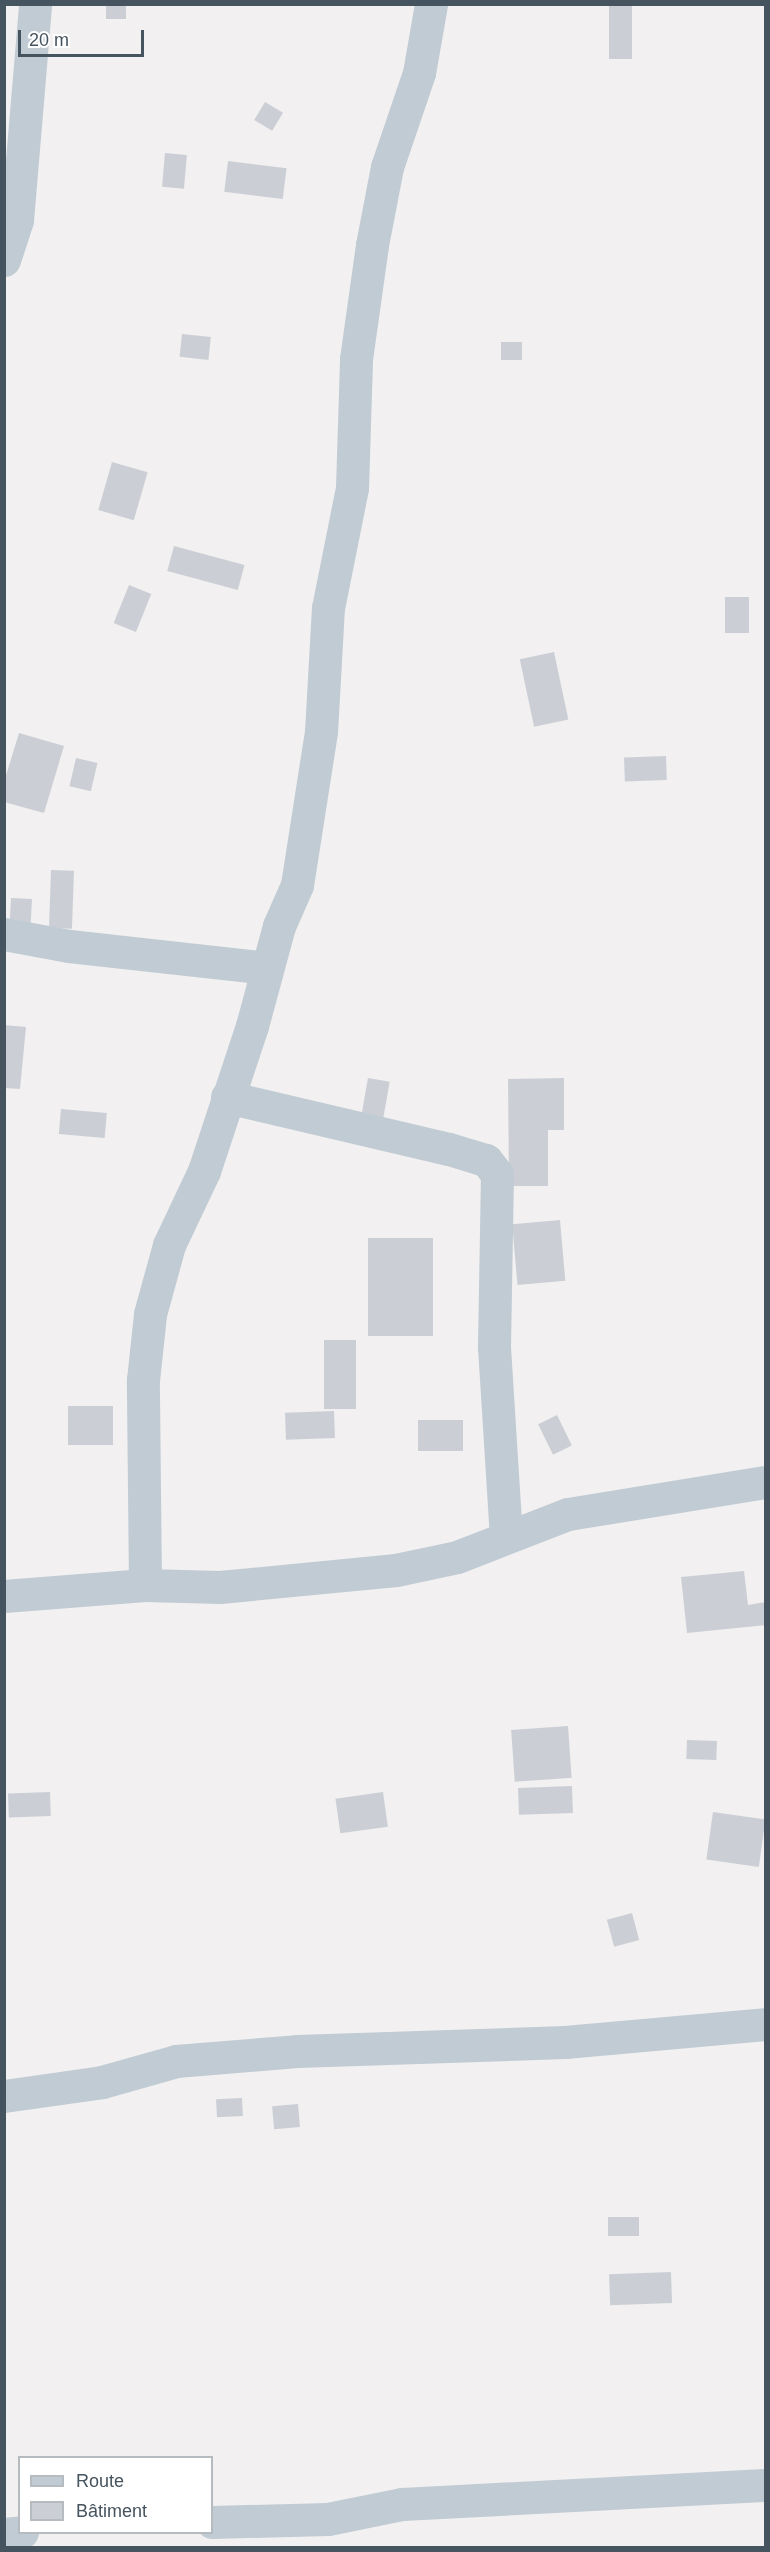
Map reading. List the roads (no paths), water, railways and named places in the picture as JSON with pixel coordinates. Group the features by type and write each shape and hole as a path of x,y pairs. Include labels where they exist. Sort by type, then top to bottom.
{"street":[{"path":"4,260 18,209 35,4"},
{"path":"146,1585 143,1380 150,1314 169,1245 204,1172 279,926 297,885 321,732 328,608 352,488 356,359 379,204 387,167 420,73 431,4"},
{"path":"4,934 61,944 267,968"},
{"path":"227,1097 449,1149 486,1160 497,1174 494,1347 502,1422 500,1475 506,1537"},
{"path":"4,1596 146,1585 220,1587 396,1570 457,1557 568,1514 765,1482"},
{"path":"4,2096 102,2082 176,2061 309,2050 565,2042 765,2024"},
{"path":"213,2522 328,2519 402,2504 765,2485"}]}
